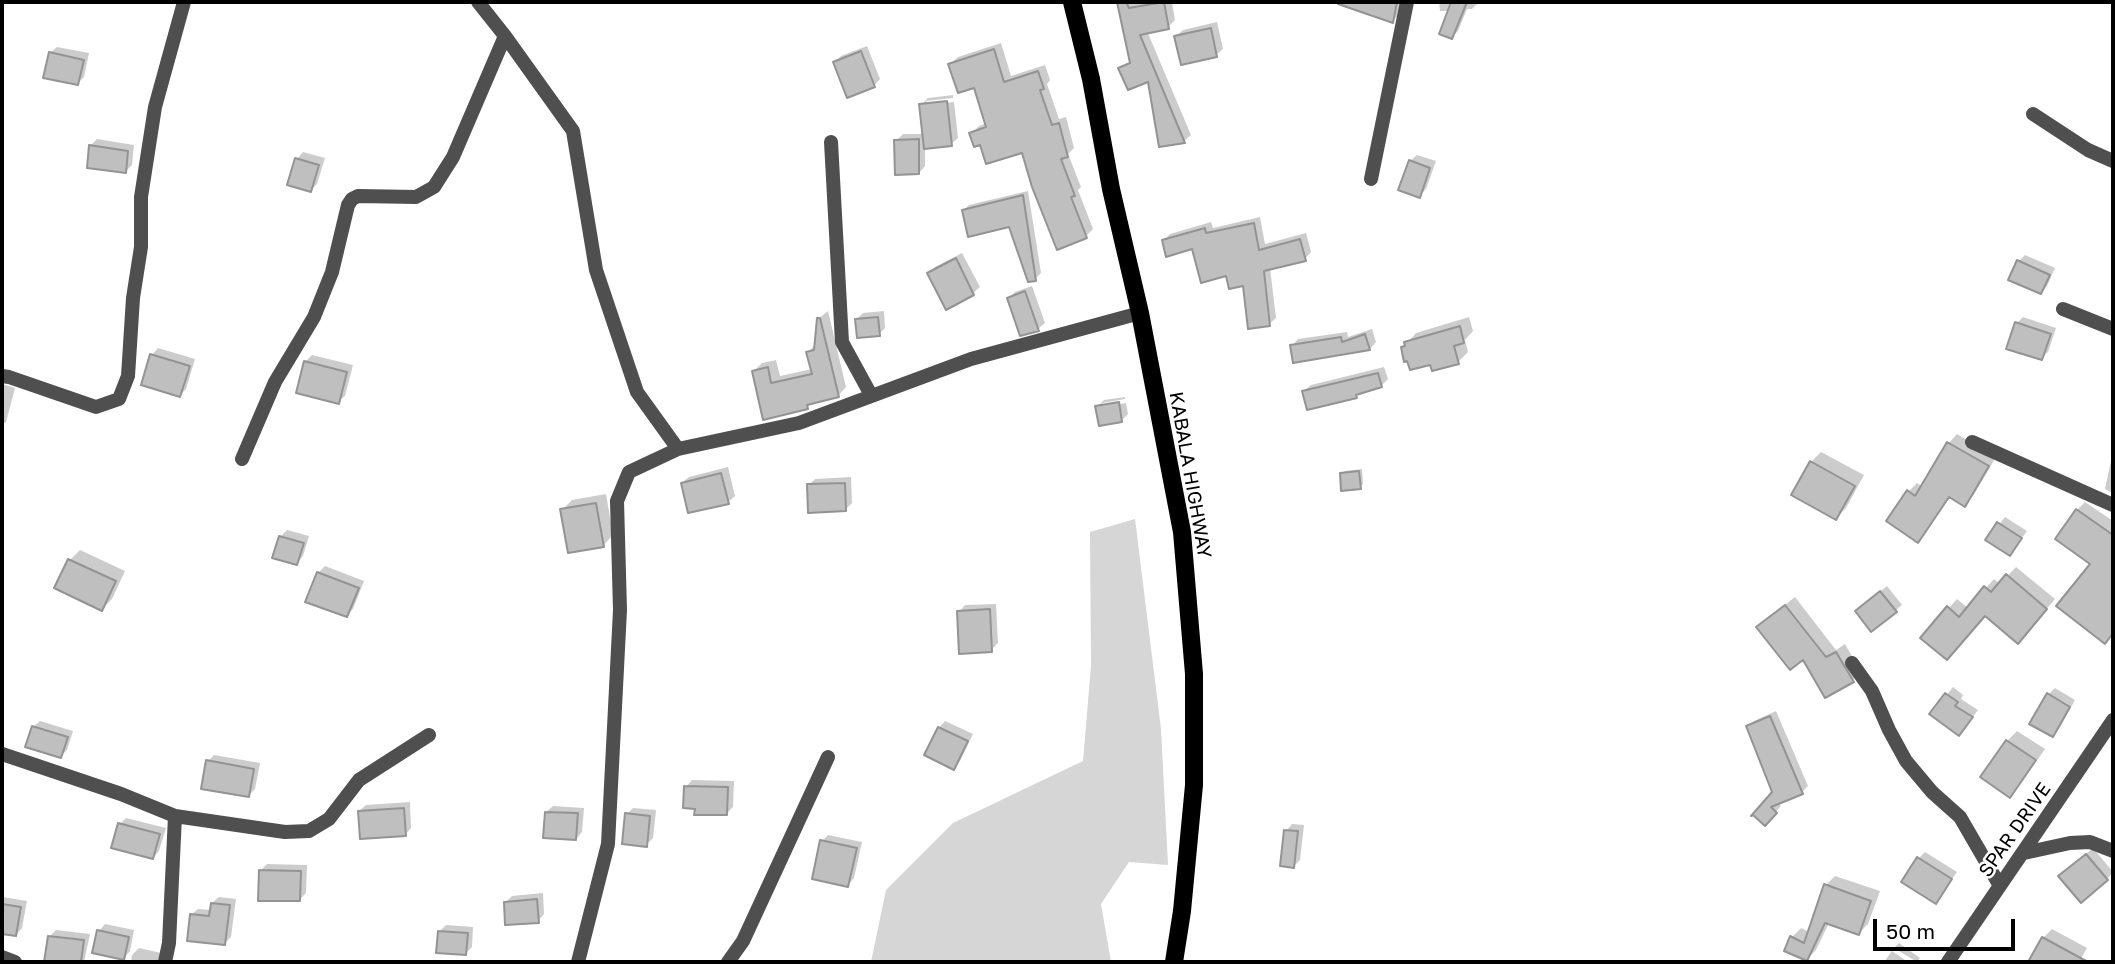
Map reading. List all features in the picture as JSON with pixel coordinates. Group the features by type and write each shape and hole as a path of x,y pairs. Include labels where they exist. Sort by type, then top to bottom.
{"main road":[{"name":"KABALA HIGHWAY","path":"1072,2 1091,79 1111,189 1140,313 1182,532 1194,674 1194,785 1182,911 1174,962"}],"street":[{"path":"2,376 96,407 119,399 128,376 133,299 141,247 141,197 153,120 184,2"},
{"path":"478,2 573,131 596,270 637,392 678,449"},
{"path":"1371,179 1407,2"},
{"path":"242,459 275,382 318,306 332,272 348,205 358,195 416,197 434,187 453,157 505,36"},
{"path":"2033,114 2088,150 2113,161"},
{"path":"831,142 842,342 871,395"},
{"path":"2063,309 2113,329"},
{"path":"578,962 608,844 620,610 617,501 629,471 678,449 799,423 971,359 1140,313"},
{"path":"1972,442 2113,505"},
{"path":"1852,663 1872,691 1906,761 1932,792 1960,817 2000,886"},
{"name":"SPAR DRIVE","path":"1948,962 2113,720"},
{"path":"2,754 121,794 175,816 285,832 309,831 329,819 359,780 429,735"},
{"path":"728,962 743,941 828,757"},
{"path":"165,962 169,943 175,816"},
{"path":"2024,853 2070,843 2090,842 2113,851"},
{"path":"2,957 15,962"}],"shaded area":[{"path":"1135,519 1161,729 1168,865 1129,862 1101,904 1111,962 871,962 886,890 953,823 1083,761 1091,666 1090,532"}],"building":[{"path":"1117,2 1126,2 1129,8 1164,2 1169,29 1140,35 1185,143 1159,147 1148,82 1128,90 1118,68 1130,63"},
{"path":"1338,2 1397,2 1393,23"},
{"path":"1451,2 1467,2 1452,39 1439,34"},
{"path":"1211,28 1217,57 1181,65 1174,36"},
{"path":"994,49 1004,82 1038,71 1044,89 1040,90 1052,125 1059,123 1068,157 1061,159 1075,196 1071,197 1087,238 1057,250 1032,187 1022,153 986,164 980,145 974,147 969,133 986,127 974,88 958,93 948,64"},
{"path":"861,51 875,87 847,98 833,62"},
{"path":"49,52 84,60 78,85 43,78"},
{"path":"947,101 952,146 924,149 919,104"},
{"path":"919,139 919,174 895,175 894,140"},
{"path":"89,145 128,151 126,173 87,168"},
{"path":"295,158 319,165 311,192 287,185"},
{"path":"1409,160 1430,168 1420,198 1398,190"},
{"path":"1023,195 1036,281 1028,282 1009,227 968,237 962,210"},
{"path":"1254,223 1259,250 1300,239 1306,261 1264,271 1270,326 1248,329 1243,286 1229,289 1226,276 1201,283 1192,249 1166,257 1162,240 1205,228 1206,233"},
{"path":"956,258 974,295 946,310 927,273"},
{"path":"2017,260 2050,275 2041,294 2008,280"},
{"path":"1025,291 1039,331 1020,336 1007,298"},
{"path":"878,317 880,336 857,338 855,319"},
{"path":"817,318 820,318 839,397 807,405 808,409 763,420 752,371 768,367 771,383 812,374 806,352 814,350"},
{"path":"2015,322 2051,334 2042,360 2006,349"},
{"path":"1460,326 1464,343 1454,346 1459,364 1432,371 1430,365 1410,370 1407,361 1404,362 1401,347 1405,346 1404,342"},
{"path":"1365,334 1370,350 1293,363 1290,345 1341,337 1342,342"},
{"path":"150,354 190,366 180,397 141,385"},
{"path":"304,361 347,372 339,404 296,393"},
{"path":"1378,373 1382,387 1356,395 1357,398 1307,410 1302,391"},
{"path":"1119,402 1122,422 1099,426 1095,406"},
{"path":"1947,442 1989,466 1965,507 1949,497 1918,543 1886,521 1907,490 1915,496"},
{"path":"1810,461 1855,486 1836,520 1791,495"},
{"path":"1359,471 1361,489 1341,491 1340,473"},
{"path":"721,473 729,504 688,513 681,483"},
{"path":"845,483 846,511 808,513 807,484"},
{"path":"596,503 604,547 568,553 560,509"},
{"path":"2076,509 2113,535 2113,633 2105,644 2056,606 2090,564 2055,539"},
{"path":"1997,522 2022,538 2010,556 1985,540"},
{"path":"279,536 304,543 297,565 272,558"},
{"path":"68,559 116,581 102,611 54,588"},
{"path":"317,572 359,588 347,617 305,602"},
{"path":"2006,574 2047,609 2018,644 1985,616 1947,660 1920,638 1947,606 1959,617 1984,586 1991,592"},
{"path":"1880,591 1897,612 1871,632 1855,611"},
{"path":"1785,605 1826,657 1836,652 1854,682 1825,698 1803,660 1790,670 1756,627"},
{"path":"990,609 992,652 959,654 957,611"},
{"path":"1945,693 1958,702 1955,706 1973,717 1959,736 1929,714"},
{"path":"2047,693 2070,707 2053,737 2029,724"},
{"path":"1770,716 1803,794 1771,807 1777,813 1765,826 1751,816 1772,792 1746,726"},
{"path":"32,726 68,737 61,758 25,747"},
{"path":"938,727 968,741 954,770 924,755"},
{"path":"2006,740 2036,760 2010,798 1980,777"},
{"path":"206,760 254,769 249,797 201,789"},
{"path":"684,786 728,787 727,815 694,815 695,809 683,808"},
{"path":"404,808 406,836 360,839 358,811"},
{"path":"545,812 578,813 576,840 543,838"},
{"path":"625,813 650,816 647,847 622,844"},
{"path":"118,823 160,834 153,859 111,848"},
{"path":"1284,830 1298,831 1294,868 1280,866"},
{"path":"820,840 857,848 848,887 812,879"},
{"path":"2086,854 2108,880 2081,903 2058,876"},
{"path":"1917,857 1952,879 1936,904 1901,882"},
{"path":"259,870 301,871 300,901 258,901"},
{"path":"1824,884 1871,901 1859,935 1825,923 1807,961 1784,951 1790,936 1804,943"},
{"path":"537,899 539,923 505,925 504,902"},
{"path":"211,903 230,905 225,945 187,941 190,914 209,916"},
{"path":"2,904 21,907 16,936 2,934"},
{"path":"97,930 129,937 124,960 92,953"},
{"path":"438,931 468,933 466,955 436,953"},
{"path":"48,936 84,940 81,962 44,962"},
{"path":"2042,937 2088,962 2028,962"}]}
